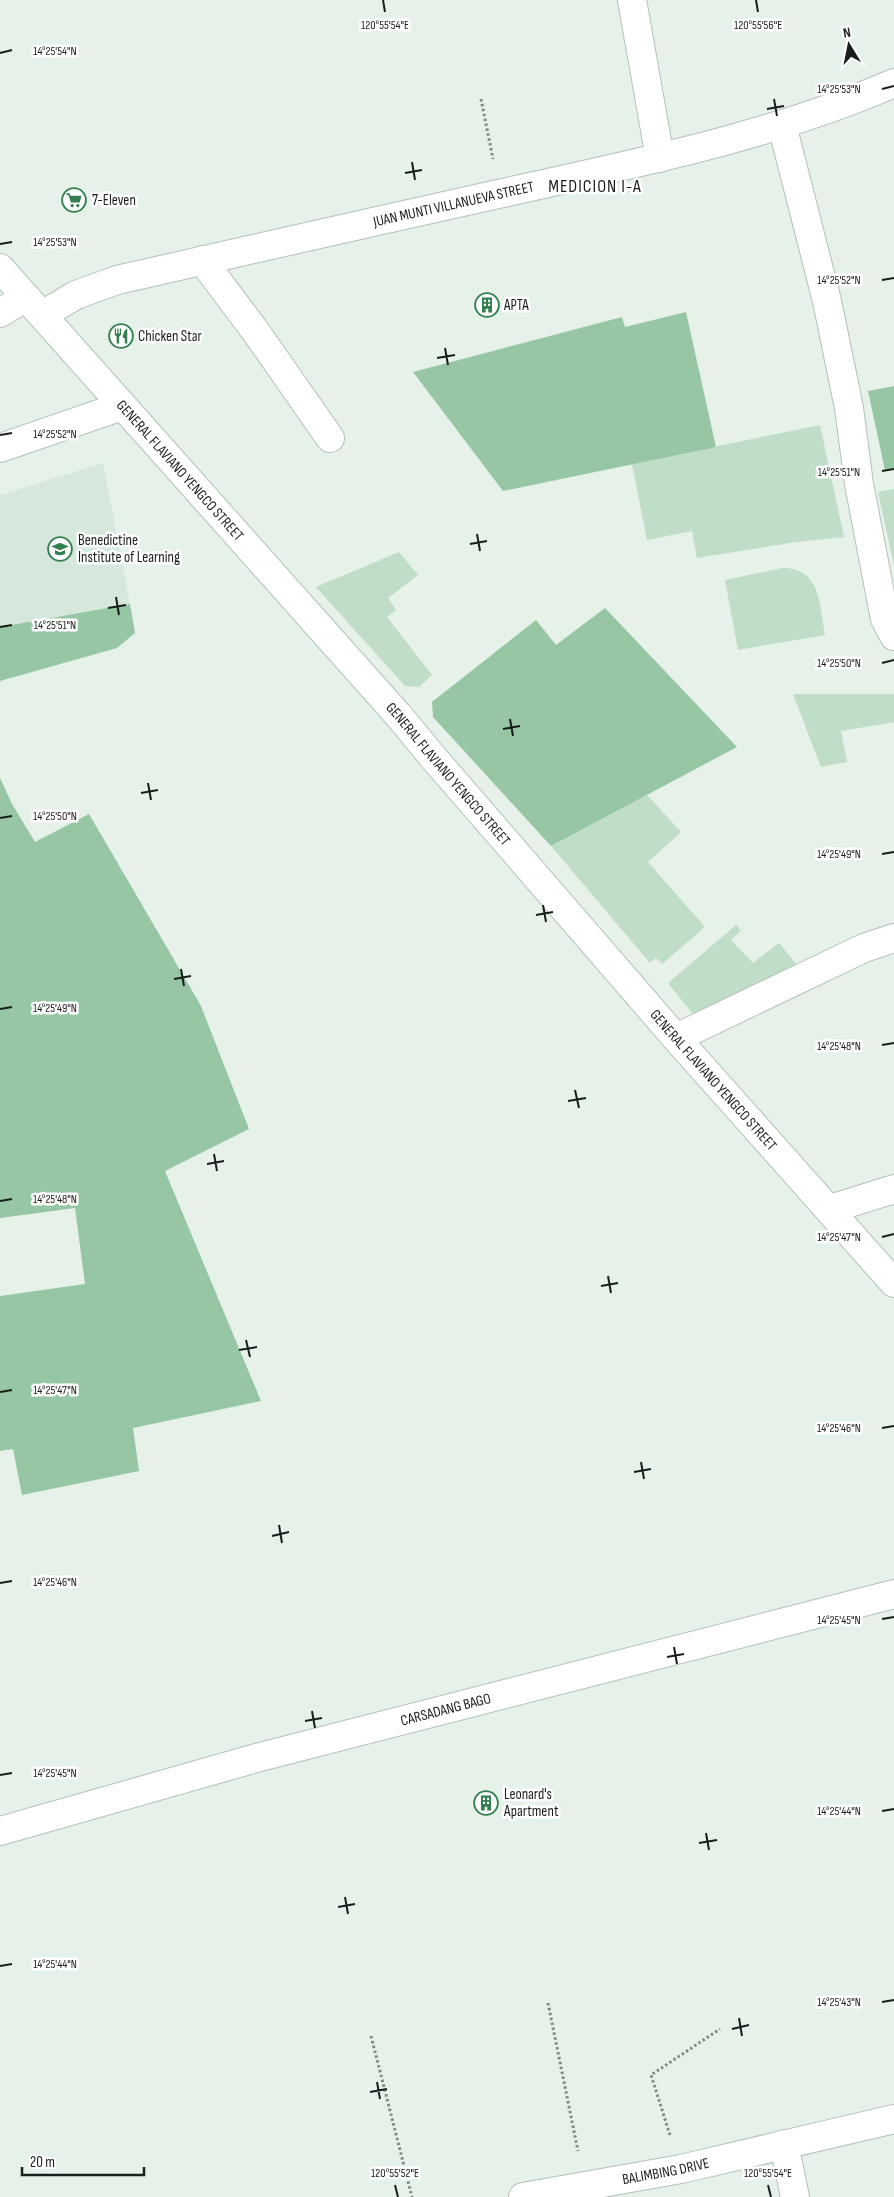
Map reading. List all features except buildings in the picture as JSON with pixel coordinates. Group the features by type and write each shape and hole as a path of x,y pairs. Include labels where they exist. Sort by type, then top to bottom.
{"street":[{"path":"632,0 660,158"},
{"name":"JUAN MUNTI VILLANUEVA STREET","path":"0,313 34,306 92,288 202,260 660,158 782,125 835,108 894,83"},
{"path":"782,125 827,301 849,408 859,484 885,619 894,636"},
{"path":"202,260 256,332 330,438"},
{"name":"GENERAL FLAVIANO YENGCO STREET","path":"0,268 399,716 676,1038 894,1283"},
{"path":"0,448 122,406"},
{"path":"676,1038 864,948 894,938"},
{"path":"830,1209 894,1189"},
{"name":"CARSADANG BAGO","path":"0,1831 260,1757 894,1594"},
{"name":"BALIMBING DRIVE","path":"523,2197 680,2168 894,2119"},
{"path":"784,2144 795,2197"}],"path":[{"path":"482,99 500,194"},
{"path":"548,2003 570,2102 584,2186"},
{"path":"680,2168 651,2074 720,2029"},
{"path":"371,2036 412,2197"}],"shaded area":[{"name":"Benedictine Institute of Learning","path":"103,463 130,604 0,627 0,495"}],"green space":[{"path":"686,312 716,447 503,491 413,372 622,317 625,327"},
{"path":"894,386 894,468 885,470 868,391"},
{"path":"820,425 844,537 796,542 697,558 692,531 647,540 632,464"},
{"path":"894,489 894,565 878,492"},
{"path":"399,552 418,575 388,598 396,610 387,617 432,675 419,687 405,686 316,587"},
{"path":"782,568 795,569 811,581 819,601 825,635 738,650 725,580"},
{"path":"130,604 135,633 117,648 0,681 0,627"},
{"path":"605,608 737,747 551,846 433,717 432,702 536,620 556,645"},
{"path":"793,694 894,694 894,722 841,731 847,762 821,767"},
{"path":"0,778 12,804 35,842 89,814 201,1006 249,1129 165,1171 261,1401 133,1428 139,1471 22,1495 13,1449 0,1451 0,1296 85,1284 75,1208 0,1218"},
{"path":"647,795 681,832 648,862 705,927 662,964 656,958 650,963 551,846"},
{"path":"736,925 741,931 731,940 753,963 779,943 797,965 701,1011 692,1013 668,983"}],"place":[{"name":"7-Eleven","path":"74,200"},
{"name":"APTA","path":"487,305"},
{"name":"Chicken Star","path":"121,336"},
{"name":"Benedictine Institute of Learning","path":"60,549"},
{"name":"Leonard's Apartment","path":"486,1803"}],"district":[{"name":"MEDICION I-A","path":"595,186"}]}
